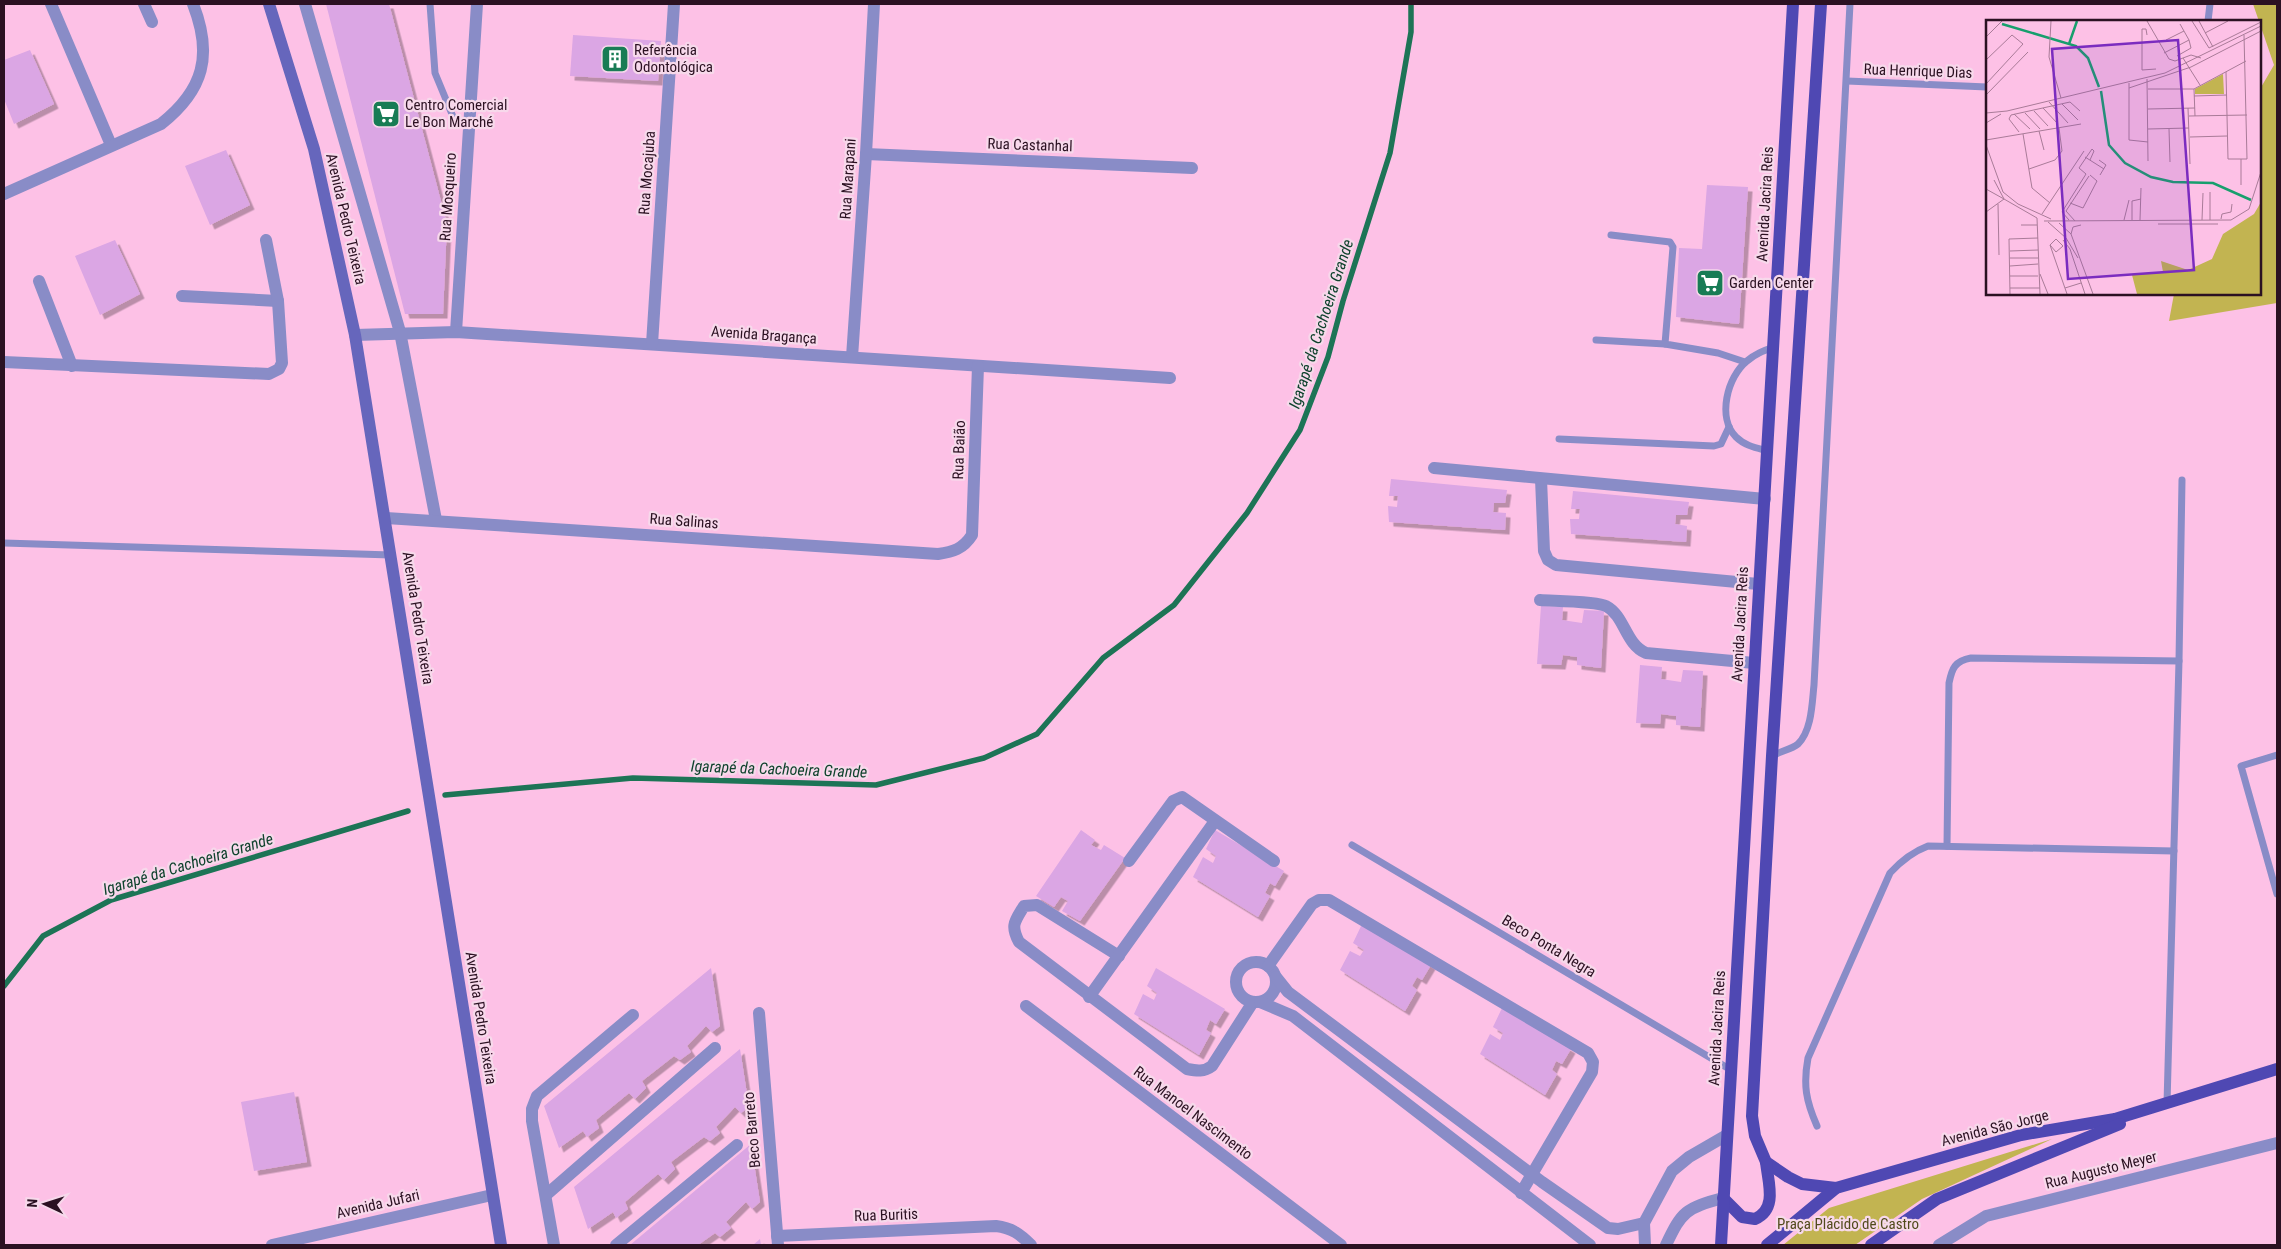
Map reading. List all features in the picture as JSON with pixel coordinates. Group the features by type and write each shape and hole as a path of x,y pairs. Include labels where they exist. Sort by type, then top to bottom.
{"main road":[{"name":"Avenida Jacira Reis","path":"1721,1245 1793,4"},
{"path":"1723,1198 1742,1217 1755,1219 1769,1208 1770,1198 1766,1162 1756,1136 1752,1100 1772,756 1821,4"},
{"name":"Avenida São Jorge","path":"1767,1245 1836,1188 2021,1135 2115,1119 2277,1068"},
{"path":"1871,1245 1937,1199 2167,1104"},
{"path":"1766,1162 1802,1184 1836,1188"}],"street":[{"path":"51,4 111,145"},
{"path":"144,4 152,22"},
{"path":"4,194 161,124 181,108 197,84 202,65 204,44 200,22 193,4"},
{"name":"Avenida Pedro Teixeira","path":"269,4 314,149 355,335 392,555 501,1245"},
{"name":"Avenida Pedro Teixeira","path":"305,4 400,332 436,520"},
{"name":"Rua Mosqueiro","path":"456,332 477,4"},
{"name":"Rua Mocajuba","path":"652,344 674,4"},
{"name":"Rua Marapani","path":"852,357 874,4"},
{"name":"Rua Castanhal","path":"866,154 1192,168"},
{"path":"4,362 269,374 275,372 282,363 278,301 266,240"},
{"path":"39,281 72,366"},
{"path":"182,296 278,301"},
{"name":"Avenida Bragança","path":"355,335 400,332 456,332 1170,378"},
{"name":"Rua Baião","path":"972,535 978,366"},
{"path":"1434,468 1765,499"},
{"path":"1541,479 1544,551 1548,560 1556,566 1758,584"},
{"name":"Rua Salinas","path":"386,518 938,554 954,552 966,545 972,535"},
{"path":"1540,600 1605,605 1614,612 1638,649 1646,653 1754,663"},
{"path":"1129,860 1173,801 1178,797 1182,797 1274,861"},
{"path":"1089,997 1215,821"},
{"path":"1268,966 1312,904 1319,900 1329,900 1588,1053 1593,1062 1592,1072 1521,1193"},
{"path":"1119,956 1037,905 1024,906 1013,924 1013,931 1019,942 1089,997 1187,1069 1206,1070 1212,1066 1256,1002 1271,995 1275,990 1276,977"},
{"path":"1590,1245 1293,1016 1247,1000 1238,990 1237,977 1244,966 1250,963 1263,963 1268,966 1288,992 1532,1175 1608,1228 1618,1229 1644,1223"},
{"name":"Rua Manoel Nascimento","path":"1026,1006 1341,1245"},
{"name":"Beco Barreto","path":"759,1013 778,1240"},
{"path":"554,1245 532,1121 532,1109 537,1096 633,1015"},
{"path":"546,1195 715,1048"},
{"path":"1645,1245 1644,1223 1672,1171 1689,1157 1727,1135"},
{"name":"Rua Augusto Meyer","path":"1939,1245 1986,1216 2277,1142"},
{"path":"616,1245 737,1145"},
{"name":"Avenida Jufari","path":"272,1245 492,1195"},
{"path":"1666,1245 1676,1223 1685,1212 1698,1205 1723,1198"},
{"name":"Rua Buritis","path":"778,1240 996,1226 1009,1227 1031,1245"}],"lane":[{"path":"430,4 435,73 454,119 469,126"},
{"path":"1772,756 1797,744 1804,733 1811,714 1850,4"},
{"path":"2208,20 2210,4"},
{"name":"Rua Henrique Dias","path":"1847,81 1986,87"},
{"path":"1611,235 1670,242 1673,247 1665,344"},
{"path":"1596,340 1665,344 1718,353 1745,362"},
{"path":"1768,451 1750,446 1737,438 1729,427 1726,411 1728,393 1734,377 1745,362 1758,352 1774,347"},
{"path":"1559,439 1714,446 1721,444 1729,427"},
{"path":"2167,1104 2182,480"},
{"path":"4,543 392,555"},
{"path":"1947,846 1949,683 1955,664 1961,660 1971,658 2179,662"},
{"path":"2277,755 2241,766 2277,894"},
{"name":"Beco Ponta Negra","path":"1352,845 1731,1070"},
{"path":"1817,1126 1806,1097 1804,1079 1808,1058 1890,873 1900,862 1916,851 1928,846 2174,851"}],"green space":[{"path":"2253,4 2277,4 2277,303 2169,321 2174,295 2261,295 2261,87 2274,65 2261,27 2261,20 2259,20"},
{"name":"Praça Plácido de Castro","path":"2052,1139 1922,1199 1855,1245 1783,1245 1829,1208"}],"building":[{"name":"Centro Comercial Le Bon Marché","path":"326,4 389,4 447,224 443,314 405,314"},
{"name":"Referência Odontológica","path":"573,35 661,41 658,81 570,76"},
{"path":"30,50 54,104 14,124 4,99 4,60"},
{"path":"226,150 250,205 210,225 185,166"},
{"name":"Garden Center","path":"1707,185 1748,187 1739,324 1676,317 1679,248 1702,249"},
{"path":"115,240 140,294 100,315 75,256"},
{"path":"1391,479 1507,490 1505,503 1494,503 1493,512 1506,513 1505,530 1389,522 1388,506 1397,507 1398,496 1389,496"},
{"path":"1573,491 1689,502 1687,515 1676,515 1675,524 1687,526 1686,542 1571,534 1570,519 1579,519 1580,509 1571,509"},
{"path":"1541,606 1563,607 1562,620 1582,623 1584,610 1604,611 1601,668 1577,665 1577,657 1563,655 1561,665 1537,664"},
{"path":"1640,665 1662,667 1661,679 1681,682 1683,670 1703,671 1700,727 1676,725 1676,716 1661,714 1660,724 1636,723"},
{"path":"1081,830 1095,840 1091,845 1101,850 1104,845 1125,858 1080,921 1062,911 1068,901 1061,897 1054,907 1036,896"},
{"path":"1215,830 1284,871 1275,886 1270,883 1265,893 1270,896 1258,917 1193,877 1203,857 1213,863 1216,856 1206,849"},
{"path":"1362,924 1431,965 1422,980 1417,977 1412,986 1417,990 1405,1011 1340,970 1350,951 1360,956 1364,950 1353,943"},
{"path":"711,968 720,1026 712,1032 706,1026 687,1046 691,1052 680,1060 674,1056 642,1081 646,1088 635,1099 629,1093 596,1120 599,1128 587,1137 583,1131 559,1148 544,1106"},
{"path":"1156,968 1225,1009 1216,1024 1210,1020 1206,1030 1211,1033 1199,1055 1134,1014 1143,994 1154,1000 1157,993 1147,986"},
{"path":"1502,1008 1571,1049 1562,1064 1556,1061 1552,1070 1557,1074 1545,1095 1480,1054 1490,1034 1500,1040 1503,1033 1493,1027"},
{"path":"740,1049 749,1107 741,1113 735,1107 716,1127 720,1133 710,1141 704,1137 671,1162 675,1169 664,1180 658,1174 625,1202 628,1209 616,1218 613,1212 588,1229 574,1187"},
{"path":"294,1092 307,1162 254,1171 241,1102"},
{"path":"751,1144 760,1202 752,1209 746,1202 726,1222 731,1228 720,1237 715,1233 698,1245 630,1245"},
{"path":"760,1239 761,1245 753,1245"}],"waterway":[{"name":"Igarapé da Cachoeira Grande","path":"445,795 633,778 876,785 984,758 1037,734 1103,658 1174,605 1247,513 1300,430 1328,357 1343,301 1390,153 1411,32 1411,4"},
{"name":"Igarapé da Cachoeira Grande","path":"4,986 43,936 111,900 408,811"}],"place":[{"name":"Referência Odontológica","path":"615,59"},
{"name":"Centro Comercial Le Bon Marché","path":"386,114"},
{"name":"Garden Center","path":"1710,283"}]}
